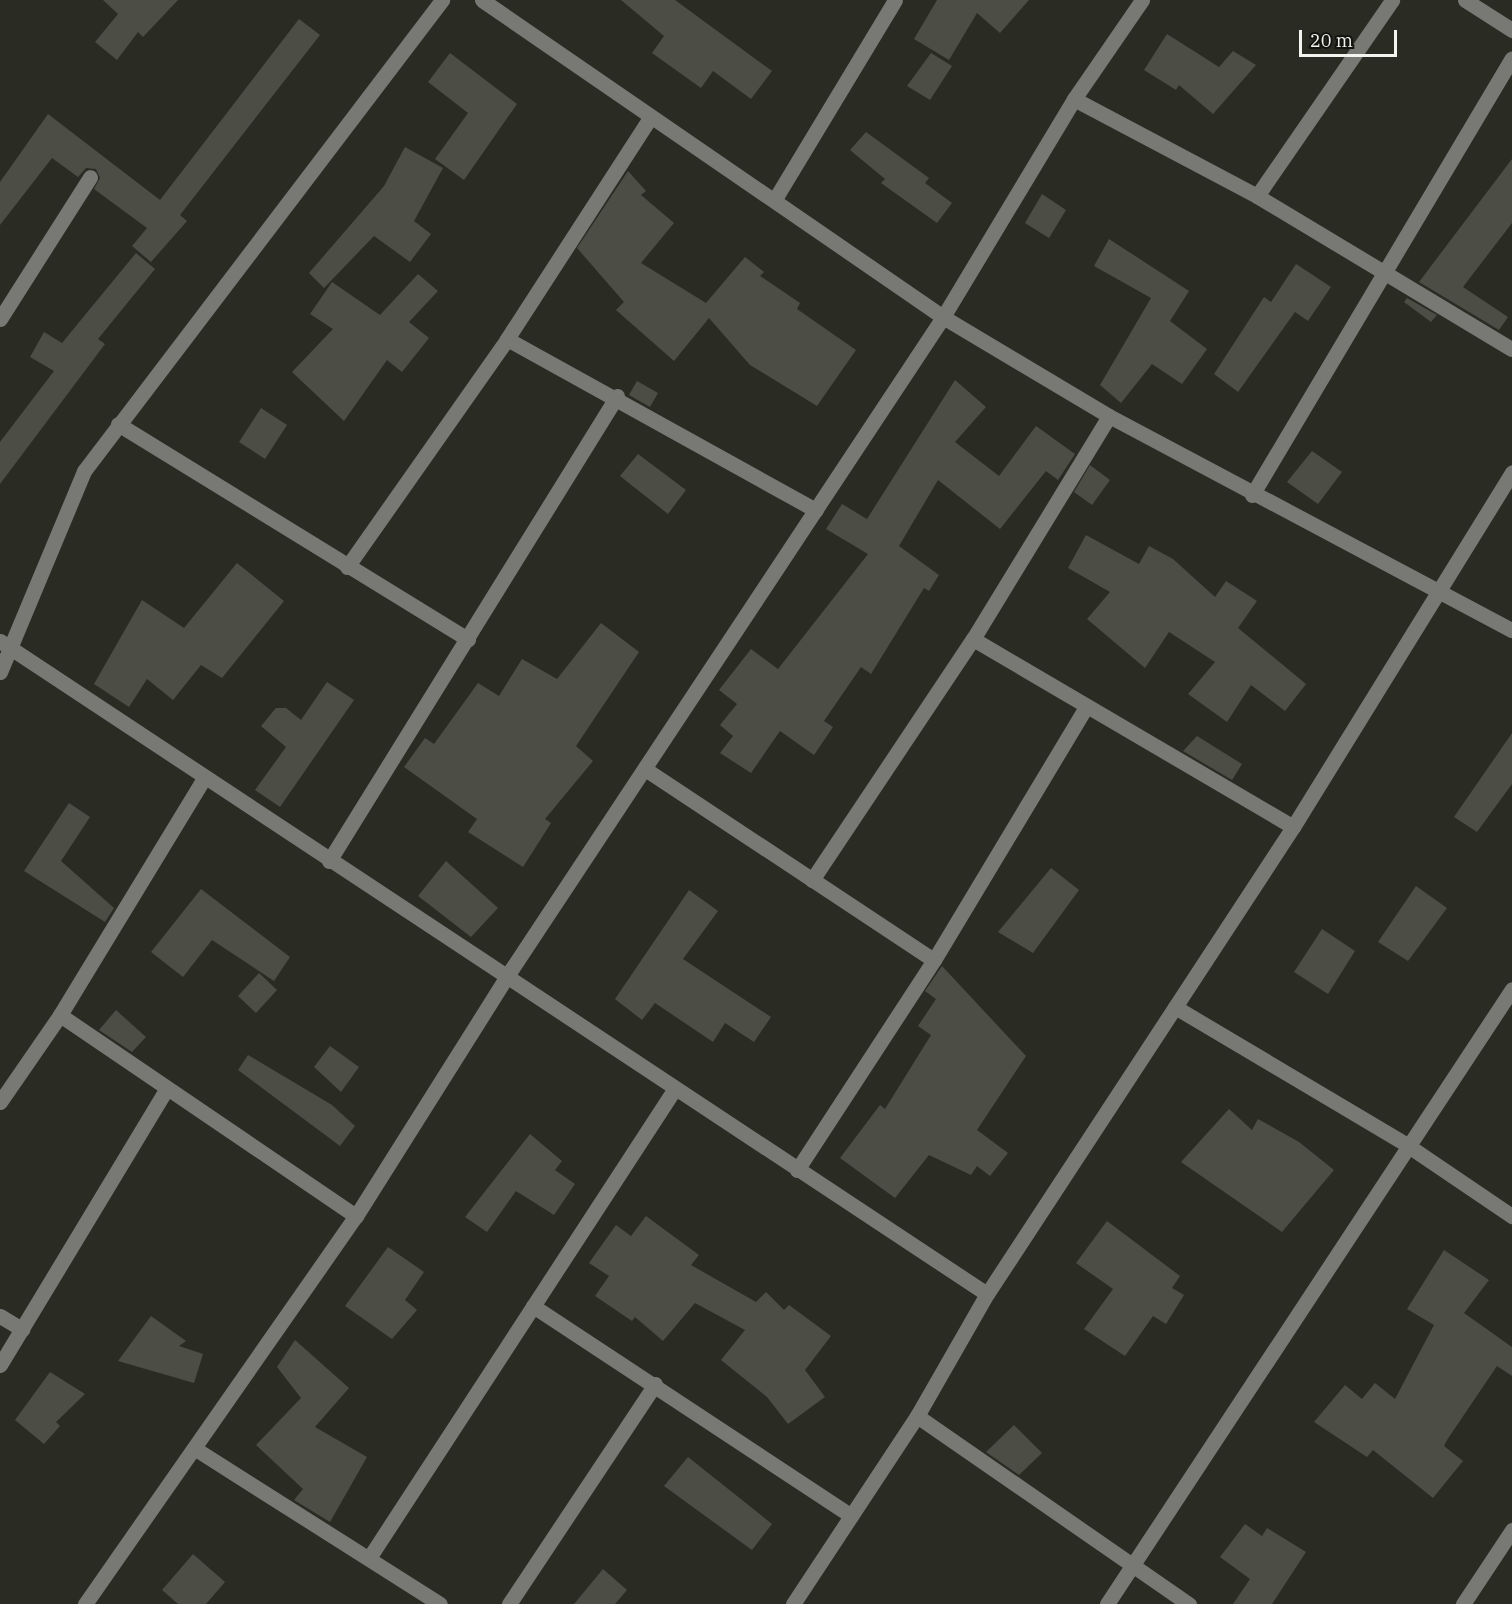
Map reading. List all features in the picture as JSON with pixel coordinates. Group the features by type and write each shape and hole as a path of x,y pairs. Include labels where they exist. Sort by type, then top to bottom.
{"street":[{"path":"0,672 6,645 84,471 442,0"},
{"path":"482,0 650,118 775,199 943,317 1109,416 1252,495 1512,630"},
{"path":"775,199 895,0"},
{"path":"85,1604 356,1216 506,979 943,317 1074,99 1142,0"},
{"path":"1257,196 1392,0"},
{"path":"1465,0 1512,30"},
{"path":"1252,495 1512,58"},
{"path":"1074,99 1257,196 1512,349"},
{"path":"347,567 507,339 650,118"},
{"path":"0,319 90,177"},
{"path":"507,339 617,396 816,510"},
{"path":"329,861 617,396"},
{"path":"812,880 973,639 1109,416"},
{"path":"118,424 347,567 468,639"},
{"path":"793,1604 917,1416 987,1294 1293,827 1512,472"},
{"path":"973,639 1293,827"},
{"path":"6,645 506,979 987,1294"},
{"path":"797,1170 934,960 1086,707"},
{"path":"645,769 934,960"},
{"path":"0,1102 60,1015 204,778"},
{"path":"1107,1604 1407,1145 1512,989"},
{"path":"1175,1007 1407,1145 1512,1216"},
{"path":"60,1015 356,1216"},
{"path":"0,1365 167,1088"},
{"path":"369,1558 674,1090"},
{"path":"533,1306 655,1384 851,1516"},
{"path":"0,1316 22,1329"},
{"path":"509,1604 655,1384"},
{"path":"917,1416 1130,1567 1189,1604"},
{"path":"194,1448 440,1604"},
{"path":"1463,1604 1512,1530"}],"building":[{"path":"103,0 178,0 143,37 138,32 117,60 95,42 118,14"},
{"path":"621,0 675,0 772,71 751,99 713,71 701,88 652,53 664,36"},
{"path":"937,0 1029,0 1000,33 977,13 949,60 914,39"},
{"path":"299,19 320,35 180,215 187,221 151,262 132,246 147,228 94,189 100,178 96,169 86,168 78,177 52,158 0,225 0,182 48,114 160,200"},
{"path":"1167,34 1219,67 1233,51 1256,65 1213,114 1179,85 1176,90 1144,70"},
{"path":"450,53 517,104 464,180 435,159 468,113 428,82"},
{"path":"931,53 952,66 930,100 907,86"},
{"path":"866,132 929,178 925,183 952,203 937,223 881,183 885,179 850,150"},
{"path":"405,147 443,168 414,221 431,234 410,262 374,236 324,288 309,273 384,186"},
{"path":"1512,159 1512,223 1463,287 1508,317 1499,330 1419,282"},
{"path":"628,171 646,191 641,195 674,223 641,263 706,303 745,257 764,272 760,276 800,303 797,309 856,350 817,406 750,365 709,318 674,361 616,310 624,302 577,248"},
{"path":"1042,194 1066,210 1049,238 1025,223"},
{"path":"1109,239 1189,291 1170,321 1207,349 1182,384 1152,364 1121,403 1100,385 1151,298 1094,266"},
{"path":"136,253 155,269 98,339 105,344 0,484 0,442 54,371 30,357 44,332 62,343"},
{"path":"1296,264 1331,287 1308,321 1295,312 1238,392 1214,374 1264,297 1271,302"},
{"path":"418,274 438,291 409,322 429,338 402,372 387,360 344,421 292,372 333,329 310,314 332,282 380,315"},
{"path":"1407,298 1437,315 1431,322 1404,302"},
{"path":"955,380 986,407 955,442 999,476 1036,426 1075,454 1058,480 1046,471 1000,529 938,480 899,546 939,575 929,591 924,588 871,674 861,667 824,721 833,727 814,755 780,731 751,773 720,753 733,736 720,725 737,704 719,690 751,649 778,669 868,554 826,529 842,504 867,519"},
{"path":"637,381 658,393 650,407 629,395"},
{"path":"261,408 287,425 265,459 239,442"},
{"path":"1312,451 1342,472 1318,504 1287,482"},
{"path":"638,454 686,490 668,514 620,476"},
{"path":"1090,465 1110,480 1092,505 1074,492"},
{"path":"1086,535 1139,564 1149,546 1173,559 1215,597 1226,581 1257,601 1238,628 1306,684 1285,711 1251,685 1227,722 1188,694 1215,662 1169,632 1145,668 1087,619 1110,592 1068,568"},
{"path":"237,563 284,601 222,678 201,665 173,700 147,679 129,707 94,684 142,600 184,628"},
{"path":"601,623 639,652 576,746 593,761 545,819 551,823 523,867 468,832 477,819 404,767 425,738 434,744 478,683 499,696 522,659 557,679"},
{"path":"327,682 354,700 280,807 255,790 286,747 261,726 276,708 286,708 301,720"},
{"path":"1512,733 1512,784 1477,832 1454,817"},
{"path":"1197,736 1242,764 1232,780 1183,751"},
{"path":"69,803 90,817 61,861 114,908 105,922 24,871"},
{"path":"446,861 498,908 471,937 418,896"},
{"path":"1051,868 1079,890 1033,953 998,932"},
{"path":"1416,886 1447,908 1408,961 1378,942"},
{"path":"201,889 290,957 274,981 212,940 183,977 151,952"},
{"path":"689,890 718,911 683,959 771,1017 754,1042 725,1023 713,1042 655,1003 642,1020 615,999"},
{"path":"1322,929 1355,951 1328,994 1294,972"},
{"path":"942,966 1026,1056 977,1130 1008,1153 990,1176 977,1166 971,1175 929,1155 895,1198 840,1158 880,1105 885,1109 931,1035 918,1026 936,999 925,991"},
{"path":"259,973 277,990 256,1013 238,996"},
{"path":"116,1010 146,1037 132,1052 99,1030"},
{"path":"330,1046 359,1067 341,1092 314,1067"},
{"path":"248,1055 332,1105 355,1126 340,1146 238,1070"},
{"path":"1229,1109 1252,1130 1258,1119 1299,1142 1334,1170 1282,1232 1181,1162"},
{"path":"530,1134 562,1161 555,1170 575,1184 554,1215 516,1191 487,1232 465,1217"},
{"path":"646,1216 699,1255 691,1265 756,1302 766,1292 784,1310 789,1305 831,1336 805,1370 825,1397 788,1424 767,1397 721,1360 745,1330 695,1303 663,1341 635,1317 632,1321 595,1296 609,1276 589,1263 616,1225 631,1236"},
{"path":"1107,1221 1180,1276 1172,1288 1184,1295 1166,1324 1153,1316 1125,1356 1084,1329 1113,1289 1076,1263"},
{"path":"388,1247 424,1272 405,1300 417,1310 392,1339 345,1306"},
{"path":"1444,1250 1489,1280 1464,1313 1512,1347 1512,1376 1497,1366 1447,1440 1444,1446 1463,1461 1433,1498 1373,1450 1367,1457 1314,1422 1345,1385 1362,1399 1375,1383 1395,1399 1434,1325 1407,1309"},
{"path":"151,1316 186,1341 179,1346 203,1354 194,1383 118,1361"},
{"path":"295,1340 349,1388 315,1427 367,1457 330,1522 294,1500 303,1489 256,1445 301,1398 277,1367"},
{"path":"50,1372 85,1394 56,1422 60,1426 44,1444 15,1420"},
{"path":"1014,1425 1042,1453 1019,1475 986,1452"},
{"path":"688,1457 772,1524 752,1550 664,1486"},
{"path":"1245,1524 1262,1536 1267,1528 1306,1552 1272,1604 1233,1604 1250,1579 1220,1557"},
{"path":"193,1554 225,1582 206,1604 178,1604 162,1590"},
{"path":"603,1569 627,1590 615,1604 574,1604"}]}
